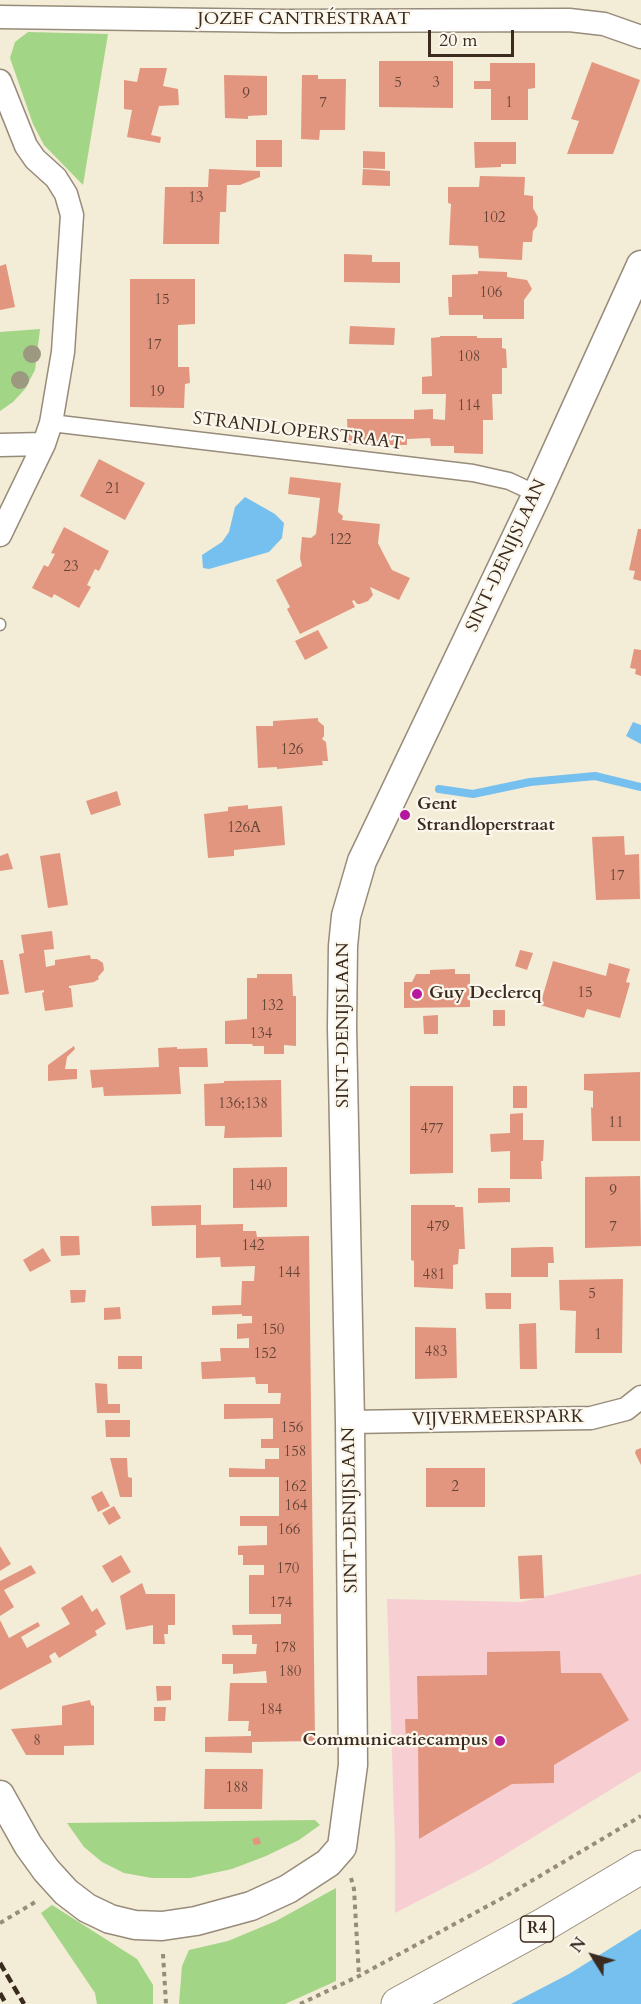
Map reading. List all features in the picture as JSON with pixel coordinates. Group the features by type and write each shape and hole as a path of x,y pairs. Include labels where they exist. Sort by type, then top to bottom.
{"highway":[{"name":"R4","path":"398,2004 545,1924 641,1867"}],"street":[{"name":"JOZEF CANTRÉSTRAAT","path":"0,17 284,21 569,20 604,24 641,37"},
{"path":"0,81 26,146 35,159 56,178 66,194 72,215 63,352 47,434 0,535"},
{"name":"SINT-DENIJSLAAN","path":"342,1847 353,1765 350,1422 342,1027 342,946 346,916 362,861 537,494 641,265"},
{"path":"0,445 47,434"},
{"name":"STRANDLOPERSTRAAT","path":"47,434 473,473 509,481 537,494"},
{"name":"VIJVERMEERSPARK","path":"350,1422 591,1418 626,1409 641,1397"},
{"path":"0,1795 34,1853 61,1886 87,1908 110,1919 135,1925 162,1926 196,1922 251,1906 288,1889 327,1863 342,1847"}],"path":[{"path":"300,2004 359,1976 506,1896 641,1816"},
{"path":"342,1847 354,1889 359,1976"},
{"path":"0,1923 61,1886"},
{"path":"162,1926 166,2004"}],"shaded area":[{"path":"641,1574 641,1771 488,1865 395,1913 387,1599 521,1602"}],"green space":[{"path":"28,32 108,34 83,185 44,145 33,124 10,58 15,42"},
{"path":"40,329 35,370 25,389 13,402 0,411 0,332"},
{"path":"315,1820 320,1825 299,1840 266,1856 232,1869 190,1878 152,1878 124,1873 102,1862 84,1847 67,1823"},
{"path":"336,1888 336,1981 285,2004 179,2004 182,1966 189,1950 228,1941 276,1921"},
{"path":"52,1905 137,1959 153,1985 153,2004 97,2004 95,1993 41,1913"}],"water":[{"path":"245,497 275,514 284,523 282,538 269,552 209,569 203,568 202,555 222,542 229,532 235,507"},
{"path":"633,722 641,725 641,744 626,736"},
{"path":"641,1929 641,2004 511,2004 569,1974"}],"building":[{"path":"379,61 453,61 453,108 379,107"},
{"path":"592,62 640,80 613,154 567,154 579,121 571,119"},
{"path":"490,63 535,63 535,88 528,89 528,120 491,120 491,89 474,89 474,81 490,81"},
{"path":"140,68 167,68 163,86 178,89 179,105 159,106 151,135 161,137 160,143 127,137 132,110 124,109 124,80 137,82"},
{"path":"224,75 267,76 267,115 248,116 248,119 225,118"},
{"path":"302,75 318,75 318,79 346,79 345,130 320,130 319,140 301,139"},
{"path":"256,140 282,140 282,167 256,167"},
{"path":"474,142 516,142 516,164 475,168"},
{"path":"363,151 385,152 385,169 363,168"},
{"path":"209,169 260,171 260,177 240,185 227,185 226,212 220,212 219,244 163,244 165,187 208,187"},
{"path":"363,169 390,171 390,186 362,185"},
{"path":"480,176 525,177 524,195 533,196 533,208 538,217 532,242 523,242 522,260 479,258 478,246 449,245 451,204 448,203 448,187 479,187"},
{"path":"344,254 372,255 372,262 400,262 400,283 344,282"},
{"path":"6,264 15,307 0,310 0,266"},
{"path":"478,271 507,272 507,277 527,280 532,289 524,300 524,319 483,319 483,315 449,315 448,297 452,297 452,275 478,274"},
{"path":"130,279 195,279 195,324 178,325 178,367 189,367 190,383 185,384 184,408 130,407"},
{"path":"350,326 395,328 394,345 349,344"},
{"path":"440,336 502,338 502,348 506,349 507,368 502,368 502,394 492,394 493,420 483,420 483,454 454,453 454,446 431,446 430,438 407,439 407,445 348,445 347,419 414,419 414,410 433,409 433,419 445,420 446,394 422,394 422,377 432,376 431,338"},
{"path":"99,459 145,483 125,520 80,496"},
{"path":"290,477 341,483 338,512 343,516 342,520 380,524 378,543 392,570 410,578 399,600 370,587 373,595 368,601 357,604 354,600 352,601 355,607 300,634 287,609 290,607 276,580 302,566 300,558 302,537 311,538 316,534 320,498 288,494"},
{"path":"64,527 109,551 99,571 95,569 87,585 91,587 79,608 54,594 52,598 32,588 44,565 48,567 55,554 51,553"},
{"path":"638,529 641,529 641,581 633,579 635,571 629,570"},
{"path":"318,630 328,648 305,660 295,641"},
{"path":"634,649 641,650 641,676 635,674 636,669 630,668"},
{"path":"318,718 324,726 322,739 326,742 328,761 322,761 323,765 277,769 277,767 258,768 256,726 273,726 273,721"},
{"path":"117,791 121,805 91,815 86,801"},
{"path":"248,805 248,809 282,806 285,845 234,850 234,856 208,858 204,814 228,811 228,807"},
{"path":"624,836 625,855 639,854 640,899 596,900 592,837"},
{"path":"8,853 13,869 0,871 0,856"},
{"path":"60,853 68,905 48,908 40,856"},
{"path":"52,931 54,949 44,950 46,967 55,965 55,960 90,955 91,959 97,959 103,963 104,970 98,977 99,979 94,982 69,986 73,1007 45,1011 42,993 44,990 25,993 19,954 24,953 21,935"},
{"path":"520,950 533,953 527,970 515,966"},
{"path":"0,960 3,960 9,994 0,995"},
{"path":"553,961 606,976 609,963 630,969 626,982 630,983 620,1018 587,1009 584,1018 540,1005"},
{"path":"455,969 455,974 470,974 470,1007 404,1008 404,982 412,982 416,974 430,974 430,970"},
{"path":"257,974 292,974 293,996 296,996 296,1046 284,1045 284,1054 264,1054 264,1046 225,1044 225,1021 247,1019 247,978 257,978"},
{"path":"493,1010 505,1010 505,1026 493,1026"},
{"path":"438,1015 438,1034 424,1034 423,1016"},
{"path":"74,1046 75,1049 67,1057 65,1069 77,1069 77,1079 48,1081 48,1065"},
{"path":"177,1047 177,1049 207,1048 208,1067 179,1067 181,1094 104,1096 103,1087 92,1088 90,1070 159,1067 158,1048"},
{"path":"640,1072 640,1141 592,1141 593,1091 584,1090 584,1074"},
{"path":"281,1080 282,1137 224,1138 225,1126 205,1126 204,1084 224,1083 224,1081"},
{"path":"410,1086 453,1086 453,1173 410,1174"},
{"path":"513,1086 527,1086 527,1108 513,1108"},
{"path":"523,1113 523,1140 544,1140 543,1161 541,1161 542,1179 510,1179 510,1151 491,1152 490,1134 510,1133 510,1114"},
{"path":"287,1167 287,1207 233,1208 233,1168"},
{"path":"640,1176 641,1246 585,1248 585,1177"},
{"path":"478,1188 510,1188 510,1202 478,1203"},
{"path":"201,1205 201,1225 243,1224 243,1231 256,1231 257,1237 309,1236 315,1741 252,1742 252,1753 205,1752 205,1737 251,1736 251,1731 248,1731 249,1721 228,1721 230,1683 267,1683 266,1671 233,1674 233,1664 222,1664 222,1654 256,1654 257,1644 252,1644 252,1635 233,1635 232,1625 281,1624 281,1614 249,1614 249,1575 264,1575 264,1565 243,1565 243,1555 238,1555 238,1546 267,1545 267,1526 240,1526 240,1516 279,1516 279,1477 229,1477 229,1468 265,1469 265,1459 279,1459 279,1448 261,1448 261,1439 273,1439 273,1418 224,1419 224,1404 280,1404 281,1393 268,1393 268,1384 256,1384 255,1377 202,1379 201,1362 221,1361 220,1348 249,1348 249,1338 237,1339 237,1324 252,1323 252,1316 212,1315 212,1306 241,1305 242,1281 254,1281 255,1266 221,1267 220,1257 196,1258 196,1225 152,1226 151,1206"},
{"path":"411,1205 463,1207 465,1249 459,1249 458,1264 453,1265 453,1289 414,1287 414,1261 411,1260"},
{"path":"60,1236 79,1236 80,1255 61,1256"},
{"path":"553,1247 554,1263 548,1263 548,1277 511,1277 511,1248"},
{"path":"43,1248 51,1261 30,1272 23,1260"},
{"path":"623,1279 622,1353 575,1353 576,1311 560,1310 559,1280"},
{"path":"70,1290 86,1290 85,1302 71,1303"},
{"path":"485,1293 511,1293 511,1309 486,1309"},
{"path":"120,1307 121,1319 104,1320 104,1308"},
{"path":"536,1323 537,1369 520,1369 519,1324"},
{"path":"415,1327 456,1328 457,1378 415,1379"},
{"path":"118,1356 142,1356 142,1369 118,1369"},
{"path":"95,1383 107,1384 108,1404 120,1404 120,1413 97,1413"},
{"path":"105,1420 130,1420 130,1437 106,1437"},
{"path":"641,1448 641,1465 635,1453"},
{"path":"110,1458 127,1458 128,1477 132,1478 132,1497 120,1497"},
{"path":"426,1468 485,1468 485,1507 426,1507"},
{"path":"102,1491 110,1506 98,1512 91,1497"},
{"path":"114,1506 121,1518 109,1525 102,1513"},
{"path":"0,1546 11,1564 0,1571"},
{"path":"121,1555 131,1572 112,1583 102,1566"},
{"path":"542,1555 544,1598 520,1599 518,1556"},
{"path":"31,1565 36,1573 4,1590 14,1607 0,1616 0,1581"},
{"path":"142,1583 146,1594 175,1594 175,1625 168,1625 168,1634 164,1634 165,1644 153,1644 153,1625 126,1630 120,1596"},
{"path":"82,1595 92,1612 97,1608 106,1624 95,1631 97,1635 59,1658 55,1652 49,1656 52,1662 0,1690 0,1620 9,1638 38,1622 40,1626 21,1637 27,1648 70,1624 61,1608"},
{"name":"Communicatiecampus","path":"560,1651 561,1673 601,1673 629,1720 554,1765 554,1783 512,1784 419,1839 418,1740 406,1741 405,1719 418,1719 417,1676 487,1675 487,1652"},
{"path":"156,1686 171,1686 171,1700 157,1701"},
{"path":"90,1700 91,1705 94,1706 94,1745 64,1746 64,1755 26,1755 11,1729 62,1725 62,1706"},
{"path":"154,1707 166,1707 165,1721 154,1721"},
{"path":"205,1769 263,1769 262,1809 204,1809"},
{"path":"259,1837 261,1844 254,1845 252,1839"}],"waterway":[{"path":"439,789 473,794 530,782 595,776 641,787"}],"railway":[{"path":"0,1963 24,2004"},
{"path":"0,1993 6,2004"}],"place":[{"name":"Gent Strandloperstraat","path":"405,815"},
{"name":"Guy Declercq","path":"417,994"},
{"name":"Communicatiecampus","path":"500,1741"}]}
